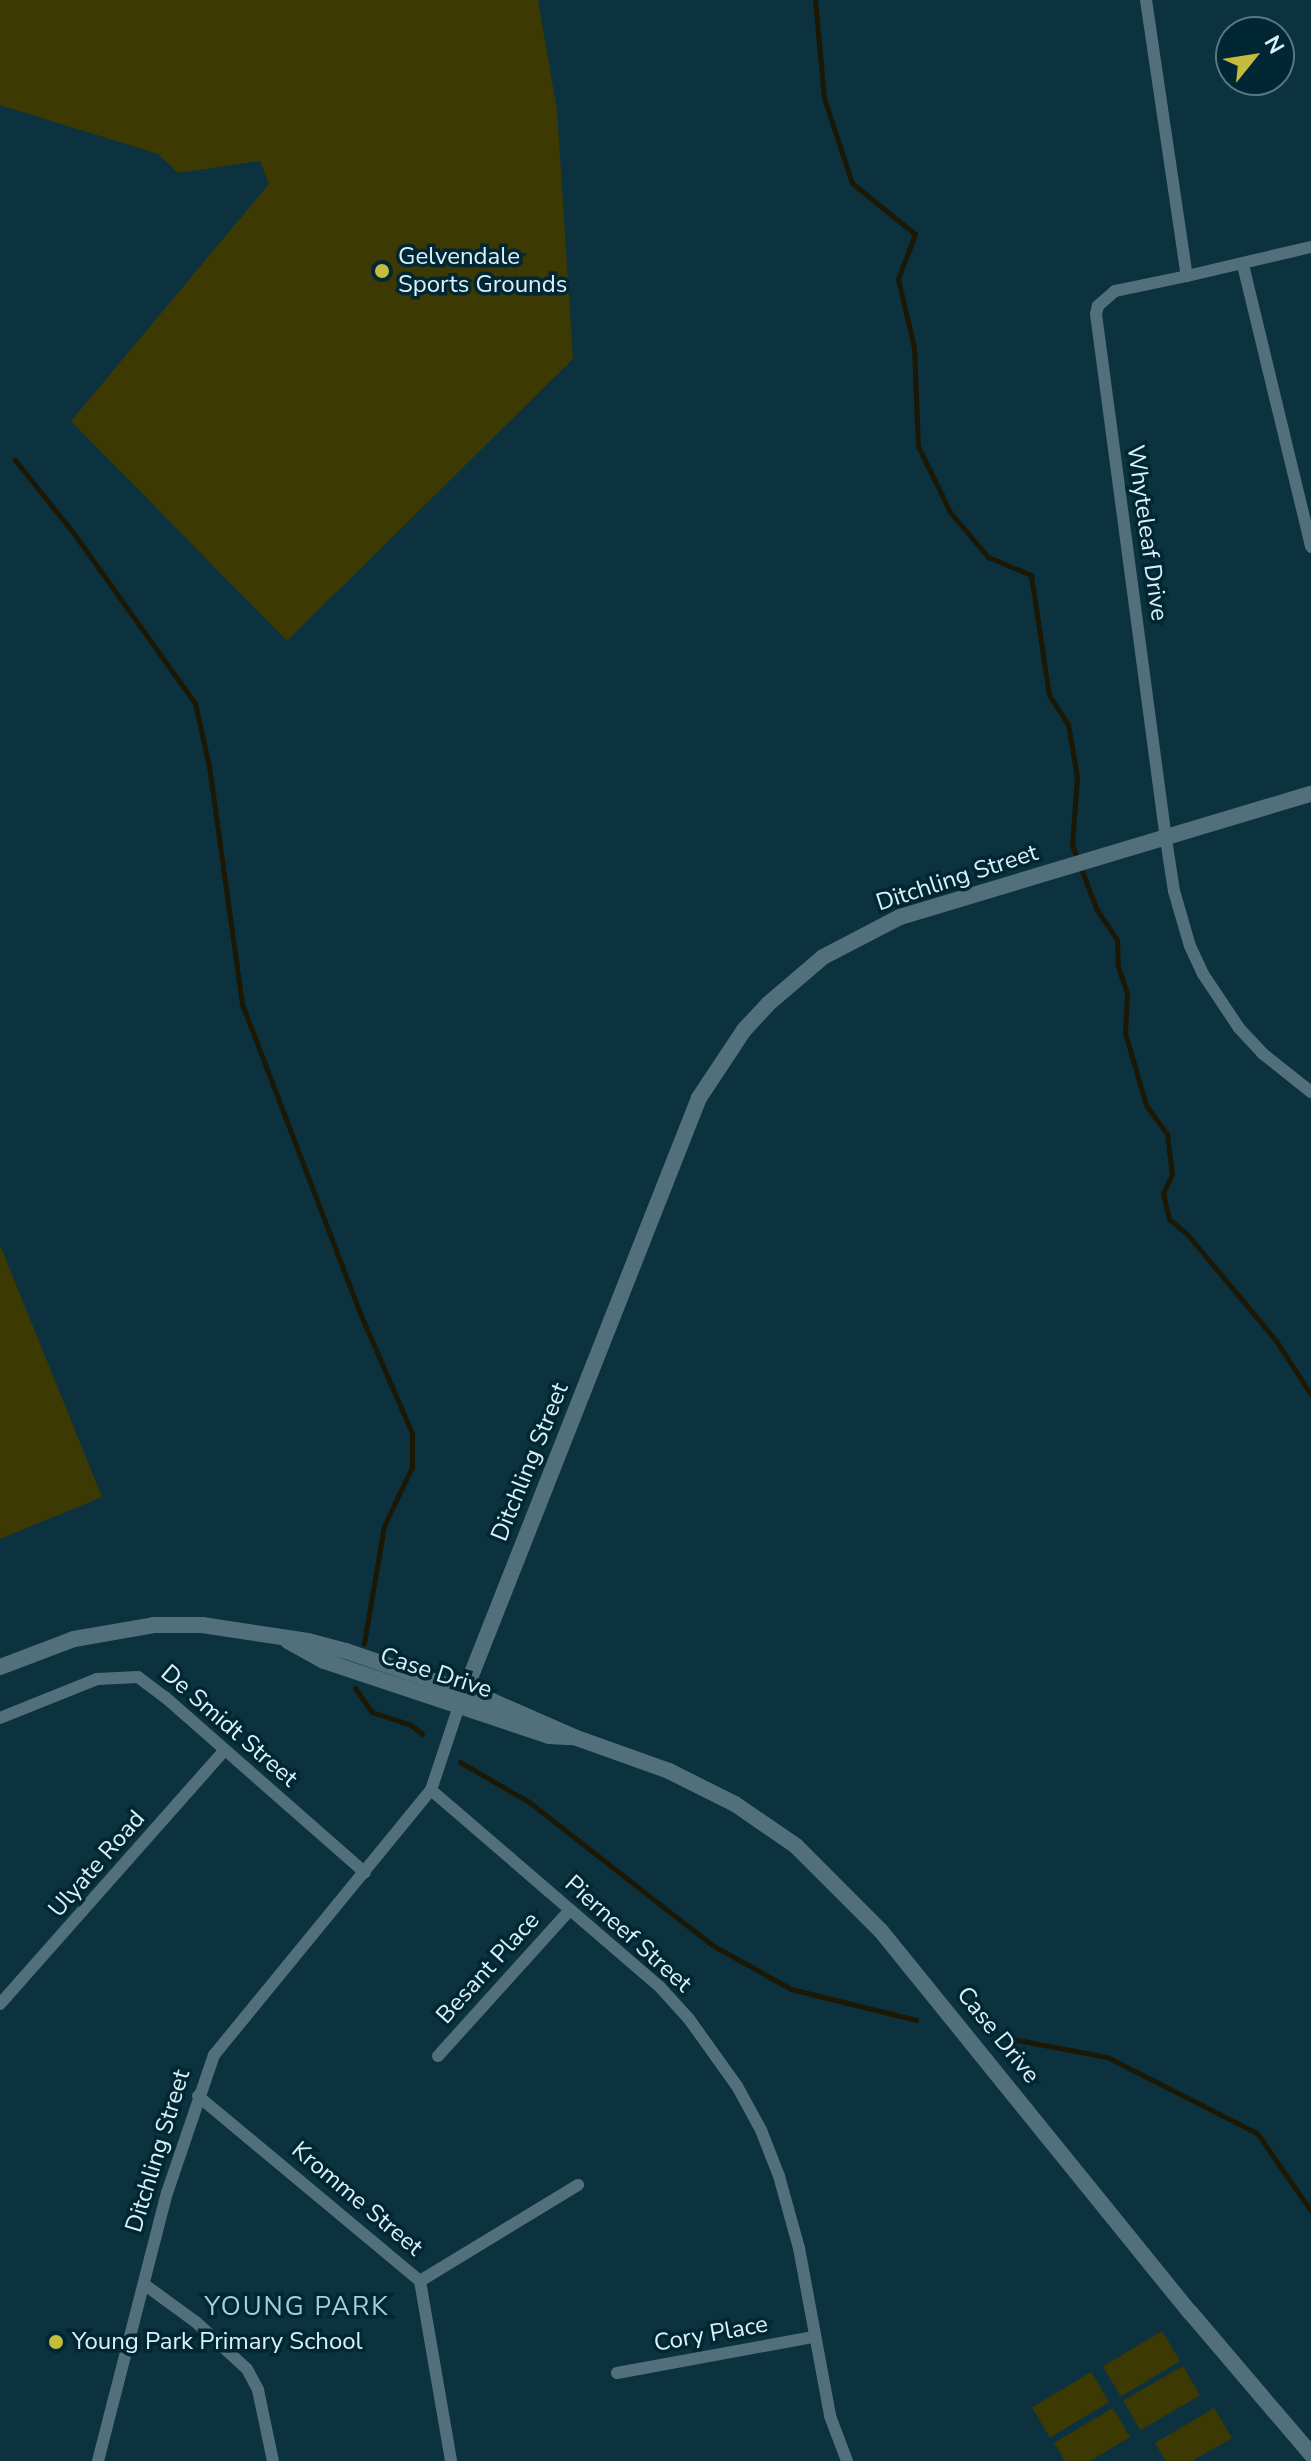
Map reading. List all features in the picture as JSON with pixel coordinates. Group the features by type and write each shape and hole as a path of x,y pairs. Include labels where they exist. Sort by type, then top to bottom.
{"street":[{"path":"1146,0 1187,276"},
{"name":"Whyteleaf Drive","path":"1311,247 1243,265 1115,291 1098,306 1096,314 1174,891 1190,946 1203,974 1246,1036 1311,1092"},
{"path":"1243,265 1311,547"},
{"name":"Ditchling Street","path":"98,2461 167,2193 214,2055 431,1790 462,1699 699,1098 744,1030 797,976 865,934 923,909 1311,794"},
{"name":"Case Drive","path":"0,1667 74,1639 154,1625 227,1628 346,1651 462,1699 553,1725 574,1737 669,1771 735,1804 796,1846 848,1894 921,1978 1190,2312 1311,2454"},
{"name":"De Smidt Street","path":"0,1718 97,1679 138,1677 365,1873"},
{"name":"Ulyate Road","path":"0,2004 225,1750"},
{"name":"Pierneef Street","path":"431,1790 660,1987 689,2019 737,2086 761,2130 779,2176 799,2248 834,2431 847,2461"},
{"name":"Besant Place","path":"438,2056 570,1910"},
{"name":"Kromme Street","path":"198,2096 420,2281 451,2461"},
{"path":"420,2281 578,2185"},
{"path":"145,2285 196,2322 247,2369 258,2390 273,2461"},
{"name":"Cory Place","path":"617,2373 814,2337"}],"shaded area":[{"name":"Gelvendale Sports Grounds","path":"0,0 538,0 557,110 573,359 287,641 71,421 269,184 260,161 178,173 158,154 0,105"},
{"path":"0,1245 102,1497 0,1539"},
{"path":"1162,2331 1180,2361 1121,2397 1103,2367"},
{"path":"1183,2366 1200,2395 1140,2430 1123,2400"},
{"path":"1091,2372 1109,2402 1050,2438 1032,2408"},
{"path":"1113,2408 1130,2437 1090,2461 1065,2461 1054,2443"},
{"path":"1214,2408 1232,2438 1192,2461 1166,2461 1155,2443"}],"waterway":[{"path":"815,0 824,98 852,183 915,234 898,279 914,347 918,446 950,512 988,557 1031,575 1049,695 1068,724 1077,777 1072,845 1097,910 1117,940 1118,966 1127,994 1125,1033 1146,1105 1167,1134 1172,1174 1163,1193 1169,1219 1188,1235 1277,1342 1311,1395"},
{"path":"15,460 75,535 195,703 209,766 242,1004 360,1313 412,1433 412,1467 384,1526 364,1643"},
{"path":"355,1688 372,1712 411,1725 422,1734"},
{"path":"460,1762 529,1802 712,1945 791,1989 916,2020"},
{"path":"1007,2038 1107,2057 1257,2133 1311,2211"}],"place":[{"name":"Gelvendale Sports Grounds","path":"382,271"},
{"name":"Young Park Primary School","path":"56,2342"}],"district":[{"name":"YOUNG PARK","path":"297,2307"}]}
